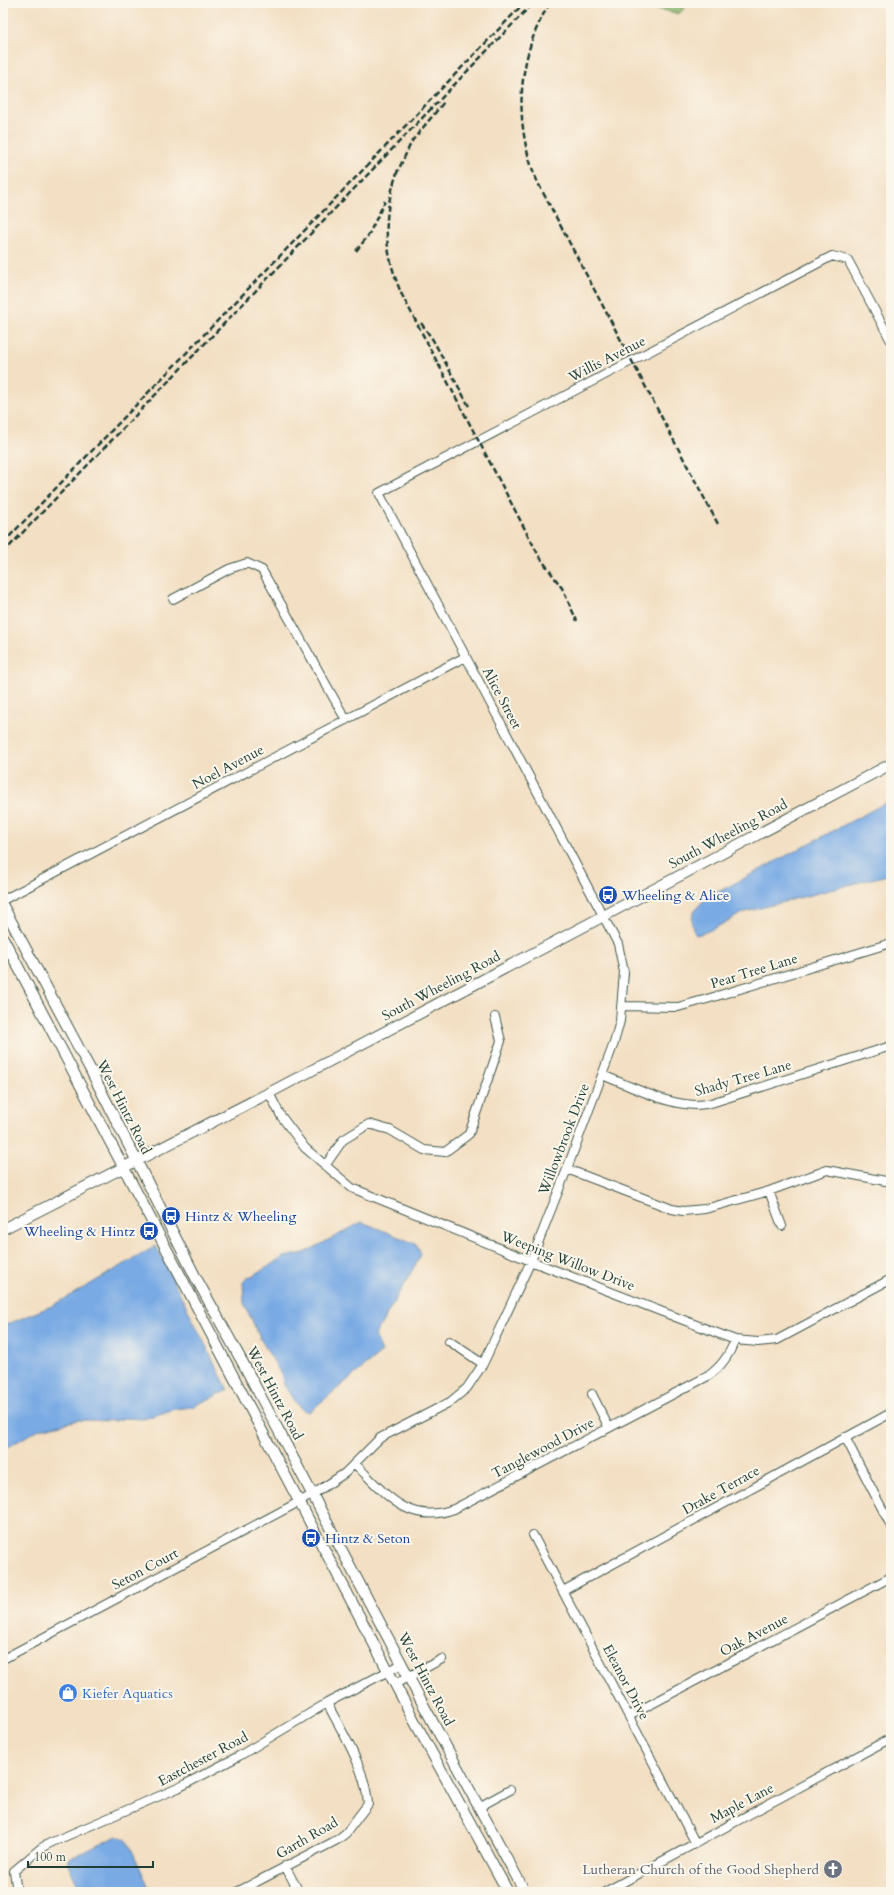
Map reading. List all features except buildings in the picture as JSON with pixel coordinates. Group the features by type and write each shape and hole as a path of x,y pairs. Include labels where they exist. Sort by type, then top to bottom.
{"main road":[{"name":"South Wheeling Road","path":"3,1229 269,1093 891,764"},
{"name":"West Hintz Road","path":"3,906 195,1276 525,1892"},
{"name":"West Hintz Road","path":"3,938 394,1684 508,1892"}],"street":[{"name":"Willis Avenue","path":"379,493 832,256 848,260 891,341"},
{"name":"Alice Street","path":"379,493 604,916"},
{"path":"173,599 229,569 247,564 262,570 346,720"},
{"name":"Noel Avenue","path":"3,900 465,657"},
{"name":"Willowbrook Drive","path":"299,1502 312,1496 345,1473 380,1438 456,1397 467,1388 483,1364 530,1261 568,1169 616,1037 622,1006 624,972 618,944 604,916"},
{"name":"Pear Tree Lane","path":"622,1006 678,1007 891,943"},
{"path":"325,1166 343,1140 369,1124 390,1130 424,1150 445,1152 469,1134 501,1041 495,1017"},
{"name":"Shady Tree Lane","path":"602,1075 677,1104 694,1106 711,1103 891,1046"},
{"name":"Weeping Willow Drive","path":"269,1093 281,1116 305,1148 352,1188 530,1261 735,1340 758,1342 777,1340 891,1279"},
{"path":"568,1169 672,1209 683,1211 705,1209 769,1191 827,1170 891,1182"},
{"path":"769,1191 782,1226"},
{"name":"Tanglewood Drive","path":"355,1464 402,1507 421,1513 444,1513 712,1373 728,1357 735,1340"},
{"path":"449,1341 483,1364"},
{"path":"592,1394 609,1428"},
{"name":"Drake Terrace","path":"563,1590 891,1413"},
{"path":"845,1437 891,1526"},
{"name":"Seton Court","path":"3,1659 299,1502"},
{"name":"Eleanor Drive","path":"533,1535 696,1842"},
{"name":"Oak Avenue","path":"629,1716 891,1577"},
{"path":"394,1684 442,1659"},
{"name":"Eastchester Road","path":"17,1892 14,1871 41,1848 178,1788 239,1756 327,1703 402,1664"},
{"name":"Garth Road","path":"237,1892 337,1840 346,1833 368,1804 367,1792 361,1768 327,1703"},
{"name":"Maple Lane","path":"605,1892 891,1738"},
{"path":"479,1807 510,1790"},
{"path":"285,1866 299,1892"}],"green space":[{"path":"642,3 689,3 679,14 645,6"}],"water":[{"path":"891,800 891,874 749,911 710,930 696,935 692,925 693,915 707,898"},
{"path":"362,1222 416,1244 421,1255 375,1335 382,1352 309,1412 303,1410 296,1404 284,1385 281,1374 260,1338 244,1303 243,1282 248,1277 284,1257 304,1253"},
{"path":"156,1246 228,1390 192,1407 175,1409 143,1419 124,1418 116,1421 78,1420 37,1430 3,1450 3,1326 54,1305"},
{"path":"117,1836 126,1839 151,1892 81,1892 68,1864 69,1859"}],"railway":[{"path":"3,543 524,3"},
{"path":"3,553 533,3"},
{"path":"550,3 530,46 525,68 522,92 522,115 530,161 538,183 719,526"},
{"path":"396,175 412,141 444,102"},
{"path":"398,170 389,202 387,232 391,261 401,293 539,556 562,588 577,621"},
{"path":"356,251 368,236 385,201"},
{"path":"421,323 433,340 470,408"}],"place":[{"name":"Wheeling & Alice","path":"608,895"},
{"name":"Hintz & Wheeling","path":"171,1216"},
{"name":"Wheeling & Hintz","path":"149,1231"},
{"name":"Hintz & Seton","path":"311,1538"},
{"name":"Kiefer Aquatics","path":"68,1693"},
{"name":"Lutheran Church of the Good Shepherd","path":"833,1869"}]}
